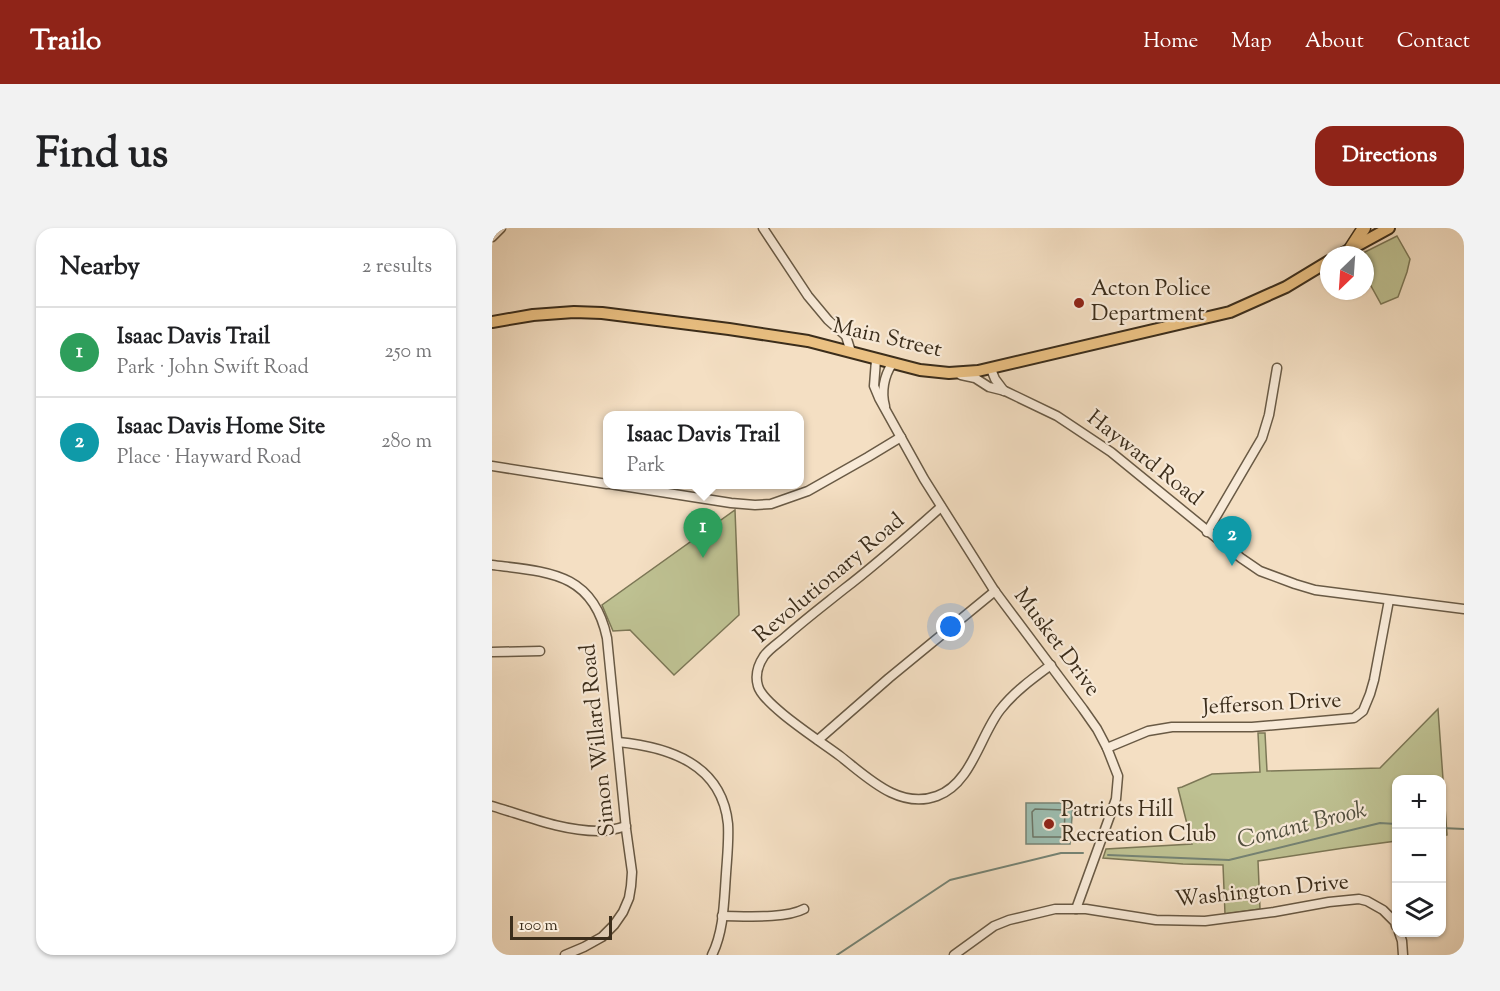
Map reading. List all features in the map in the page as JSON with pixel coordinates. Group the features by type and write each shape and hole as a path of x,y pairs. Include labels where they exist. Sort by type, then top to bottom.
{"highway":[{"path":"1353,246 1364,228"}],"main road":[{"path":"1356,246 1389,228"},
{"name":"Main Street","path":"492,322 533,315 574,312 602,314 808,341 892,364 949,373 986,370 1230,312 1286,286 1320,266"}],"street":[{"path":"492,237 501,228"},
{"path":"763,228 808,296 828,320 846,336 851,352"},
{"name":"Musket Drive","path":"876,360 874,386 879,398 941,507 995,591 1097,729 1112,757 1118,776 1116,799 1076,909"},
{"name":"Musket Drive","path":"888,416 884,401 884,384 892,364"},
{"path":"1207,532 1262,438 1269,415 1277,368"},
{"path":"985,384 980,375 986,370 1005,392"},
{"name":"Hayward Road","path":"949,373 975,378 989,387 1057,416 1111,452 1207,532 1260,571 1315,590 1464,609"},
{"path":"640,489 723,502 771,504 808,491 900,437"},
{"path":"492,466 603,483"},
{"name":"Revolutionary Road","path":"941,507 765,655 757,670 758,688 762,694 767,701 867,778 900,796 927,799 938,796 956,784 975,757 1001,709 1028,682 1051,665"},
{"name":"Simon Willard Road","path":"492,565 550,574 579,587 590,597 600,615 607,638 632,872 629,898 614,926 602,937 565,955"},
{"path":"818,740 995,591"},
{"name":"Jefferson Drive","path":"1107,748 1148,730 1172,727 1252,727 1354,718 1363,711 1370,694 1389,600"},
{"path":"492,652 540,651"},
{"path":"618,742 648,746 679,755 700,770 715,787 722,800 728,823 728,840 720,932 712,955"},
{"path":"492,806 578,829 598,831 626,826"},
{"name":"Washington Drive","path":"954,955 987,930 1009,920 1055,909 1086,909 1156,920 1205,921 1359,899 1383,910 1392,919"},
{"path":"722,916 766,915 798,912 804,909"},
{"path":"1400,937 1403,955"}],"green space":[{"path":"1397,236 1410,259 1398,297 1381,304 1374,291 1374,248"},
{"path":"735,510 739,615 674,675 630,630 613,631 602,605"},
{"path":"1438,709 1443,775 1392,775 1392,842 1258,861 1260,909 1225,914 1223,865 1103,858 1106,849 1192,844 1178,788 1212,774 1260,772 1258,733 1265,733 1267,771 1380,768"}],"water":[{"name":"Patriots Hill Recreation Club","path":"1026,803 1073,803 1070,844 1026,844"}],"waterway":[{"name":"Conant Brook","path":"1108,855 1229,860 1380,823 1392,824"},
{"name":"Conant Brook","path":"1446,828 1464,829"},
{"name":"Conant Brook","path":"837,955 950,880 1061,853 1083,853"}],"place":[{"name":"Acton Police Department","path":"1079,303"},
{"name":"Isaac Davis Trail","path":"703,558"},
{"name":"Isaac Davis Home Site","path":"1232,566"},
{"name":"Patriots Hill Recreation Club","path":"1049,824"}]}
